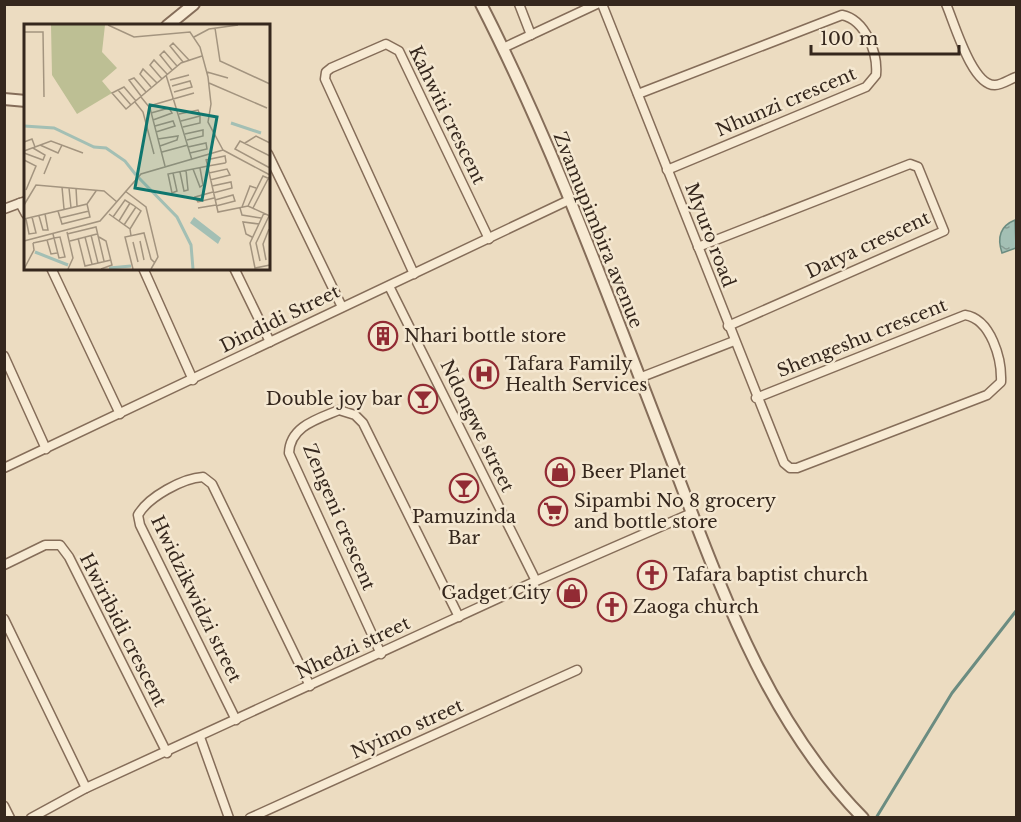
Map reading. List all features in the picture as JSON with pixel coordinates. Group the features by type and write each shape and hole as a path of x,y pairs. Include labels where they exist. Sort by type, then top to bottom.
{"street":[{"path":"169,24 194,4"},
{"name":"Zvamupimbira avenue","path":"481,4 503,48 569,200 726,598 772,694 805,750 834,787 863,818"},
{"path":"519,4 531,35"},
{"path":"503,48 597,4"},
{"name":"Myuro road","path":"602,4 756,398 784,463 790,468 797,468"},
{"path":"946,4 970,63 986,84 996,85 1017,77"},
{"name":"Nhunzi crescent","path":"638,94 842,15 859,26 874,52 876,75 866,87 667,170"},
{"name":"Kahwiti crescent","path":"414,274 325,79 331,68 386,44 399,51 489,239"},
{"path":"4,99 24,101"},
{"path":"270,158 342,307"},
{"name":"Datya crescent","path":"698,247 910,164 918,167 929,189 944,231 728,326"},
{"name":"Dindidi Street","path":"4,468 569,200"},
{"path":"4,209 23,202"},
{"path":"52,270 120,414"},
{"path":"144,270 193,380"},
{"path":"235,270 270,342"},
{"name":"Ndongwe street","path":"389,286 536,581"},
{"name":"Shengeshu crescent","path":"756,398 965,315 981,323 992,341 1002,368 1001,382 987,395 797,468"},
{"path":"639,378 734,341"},
{"path":"4,356 46,448"},
{"name":"Zengeni crescent","path":"381,654 289,453 289,443 304,426 339,410 355,415 363,423 459,617"},
{"name":"Hwidzikwidzi street","path":"236,720 140,525 138,514 143,506 192,478 203,477 212,484 310,686"},
{"name":"Nhedzi street","path":"30,818 86,788 536,581 692,513"},
{"name":"Hwiribidi crescent","path":"4,565 45,545 60,545 69,557 166,753"},
{"path":"4,619 86,788"},
{"name":"Nyimo street","path":"250,818 577,670"},
{"path":"200,737 229,818"},
{"path":"4,806 10,818"}],"water":[{"path":"1015,220 1016,248 1002,253 1001,233"}],"waterway":[{"path":"876,818 952,693 1016,611"}],"place":[{"name":"Nhari bottle store","path":"383,336"},
{"name":"Tafara Family Health Services","path":"484,374"},
{"name":"Double joy bar","path":"423,399"},
{"name":"Beer Planet","path":"560,472"},
{"name":"Pamuzinda Bar","path":"464,488"},
{"name":"Sipambi No 8 grocery and bottle store","path":"553,511"},
{"name":"Tafara baptist church","path":"652,575"},
{"name":"Gadget City","path":"572,593"},
{"name":"Zaoga church","path":"612,607"}]}
